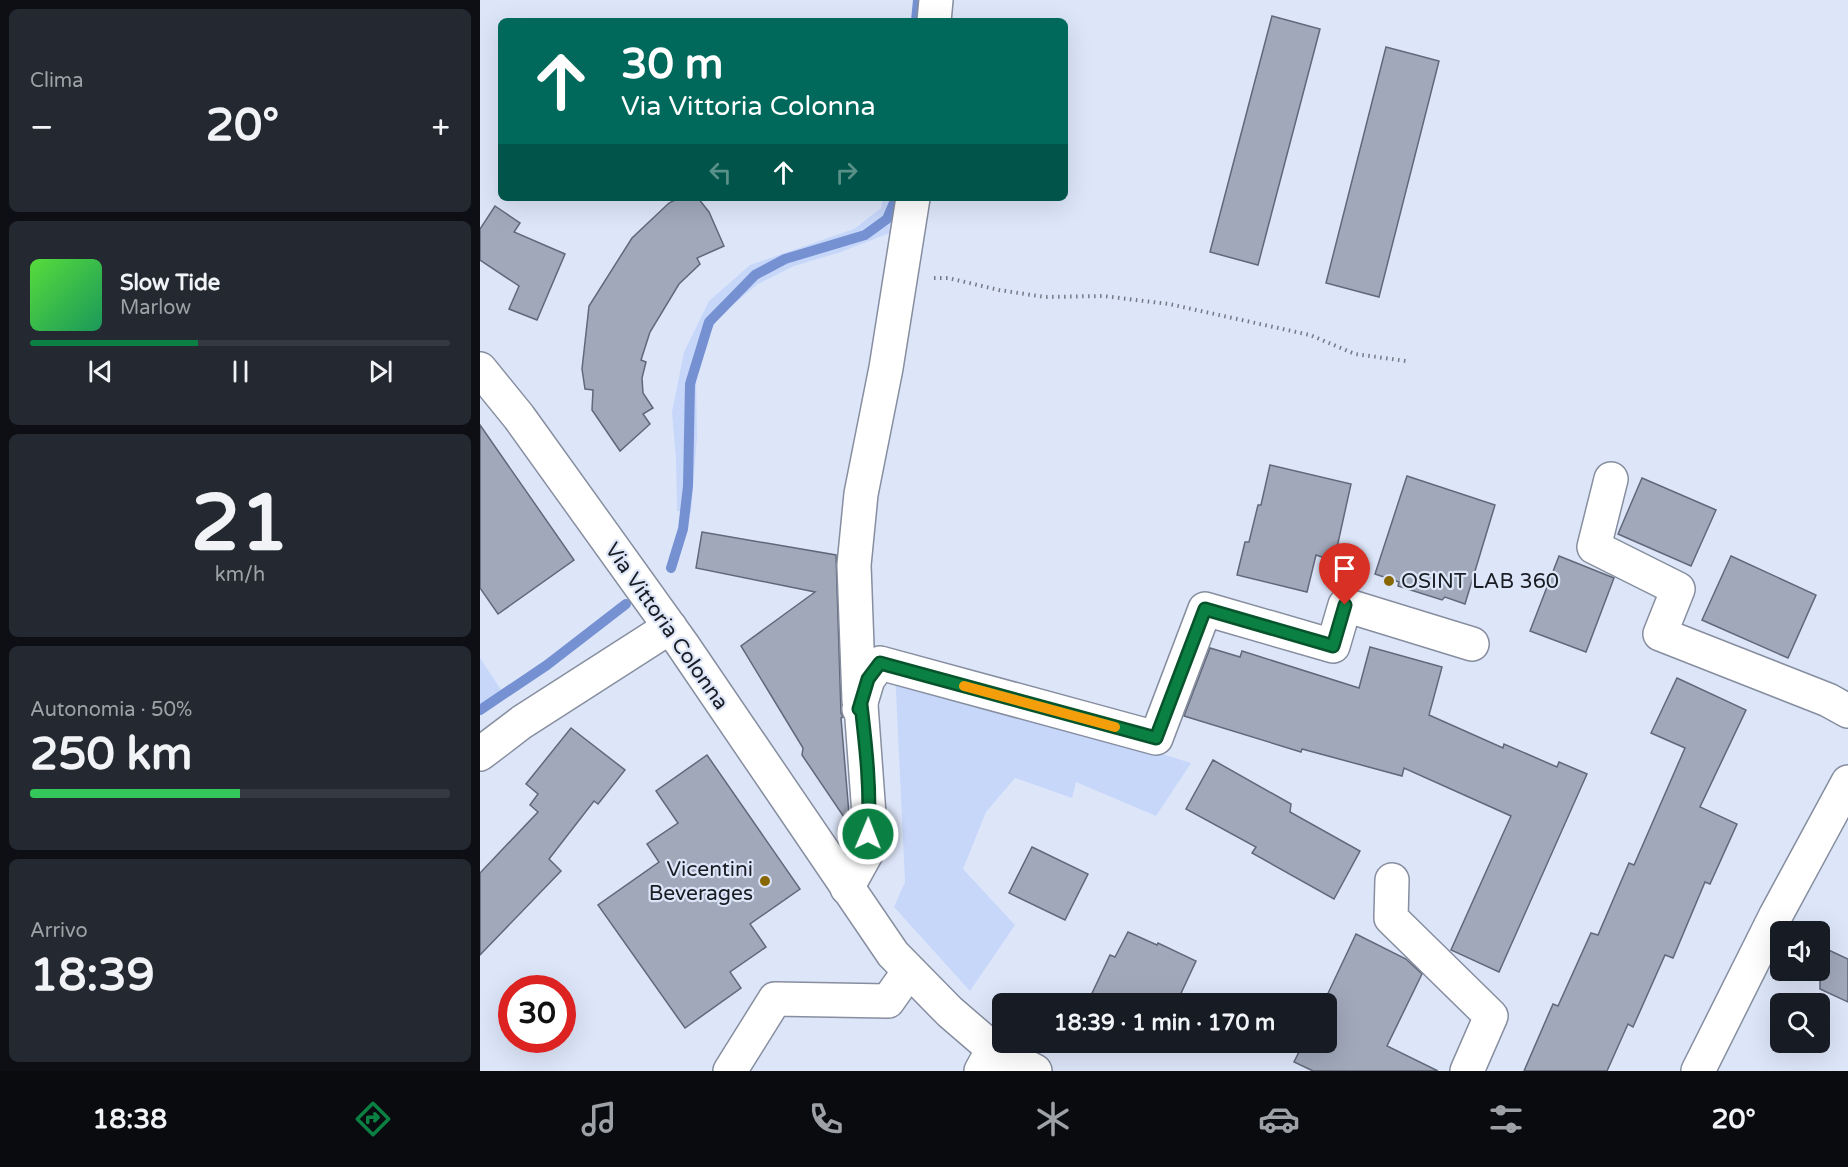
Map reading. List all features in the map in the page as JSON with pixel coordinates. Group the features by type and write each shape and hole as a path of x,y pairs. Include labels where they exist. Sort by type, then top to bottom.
{"street":[{"path":"934,18 936,0"},
{"path":"847,888 867,852 869,815 860,707 854,565 861,494 886,368 913,201"},
{"name":"Via Vittoria Colonna","path":"480,369 519,417 670,627 893,954 950,1012 987,1060 1035,1071"},
{"path":"1611,479 1594,547 1678,589 1660,634 1828,700 1848,711"},
{"path":"860,707 868,679 880,663 1156,738 1205,609 1333,646 1345,605 1472,644"},
{"path":"480,754 522,722 670,627"},
{"path":"1698,1071 1776,915 1848,782"},
{"path":"1392,880 1392,918 1491,1016 1467,1071"},
{"path":"730,1071 775,999 888,1001 909,971"}],"path":[{"path":"900,279 948,278 999,290 1045,297 1103,296 1169,304 1310,335 1355,354 1406,361"}],"shaded area":[{"path":"882,201 905,201 900,229 841,252 794,266 758,284 718,317 703,347 696,369 697,437 691,513 677,511 672,412 684,352 709,301 750,265 854,229 881,208"},
{"path":"480,658 501,690 480,708"},
{"path":"895,671 1191,763 1156,816 1076,782 1072,798 1015,778 986,812 963,869 1015,925 970,991 894,907 905,882"}],"building":[{"path":"1272,16 1320,29 1258,265 1210,252"},
{"path":"1386,47 1439,61 1379,297 1326,283"},
{"path":"700,201 709,212 724,246 697,258 700,264 679,284 650,332 641,360 646,362 642,378 643,393 653,408 643,414 650,424 620,451 592,410 593,390 585,389 582,369 589,306 632,238 669,203"},
{"path":"495,206 520,223 514,232 565,254 537,320 509,309 519,286 480,260 480,229"},
{"path":"480,425 574,560 498,614 480,588"},
{"path":"1270,465 1351,484 1334,561 1316,555 1307,592 1237,575 1245,542 1249,542 1258,505 1261,505"},
{"path":"1407,476 1495,505 1465,604 1445,597 1442,600 1398,586 1399,582 1375,574"},
{"path":"1642,478 1716,510 1691,566 1618,534"},
{"path":"702,532 836,555 841,713 843,717 841,718 850,826 802,755 803,748 741,646 815,592 696,568"},
{"path":"1559,556 1614,578 1586,652 1530,631"},
{"path":"1731,556 1816,595 1788,658 1702,620"},
{"path":"1370,647 1442,667 1429,715 1503,748 1504,744 1557,767 1559,762 1587,774 1499,972 1451,950 1511,816 1404,768 1402,776 1302,749 1301,752 1184,716 1210,648 1240,657 1242,651 1359,688"},
{"path":"1677,678 1746,710 1700,807 1737,824 1710,884 1705,882 1673,958 1665,955 1633,1027 1628,1024 1607,1071 1524,1071 1553,1004 1558,1006 1591,933 1598,935 1629,863 1634,865 1685,748 1651,733"},
{"path":"571,728 625,770 598,804 594,801 549,859 561,871 480,955 480,873 538,812 530,805 538,794 526,784"},
{"path":"707,755 800,889 750,924 766,947 730,972 741,988 685,1028 598,905 659,862 647,844 678,823 656,791"},
{"path":"1213,760 1291,804 1290,812 1360,851 1334,899 1252,853 1256,847 1186,809"},
{"path":"1032,847 1088,874 1065,920 1009,893"},
{"path":"1128,932 1196,961 1181,993 1092,993 1110,955 1115,957"},
{"path":"1356,934 1406,959 1422,974 1387,1046 1438,1071 1313,1071 1294,1062 1298,1053 1337,1053 1337,993 1328,993"},
{"path":"1830,951 1848,959 1848,1002 1820,989 1820,981 1830,981"}],"waterway":[{"path":"916,18 918,0"},
{"path":"671,568 683,529 688,486 690,384 709,322 755,275 785,259 865,235 887,219 895,201"},
{"path":"480,710 547,665 626,604"}],"slow traffic":[{"path":"964,686 1115,727"}],"place":[{"name":"OSINT LAB 360","path":"1389,581"},
{"name":"Vicentini Beverages","path":"765,881"}],"route":[{"path":"868,834 865,738 861,705 859,709 868,679 880,663 1156,738 1205,609 1333,646 1345,605"}]}
